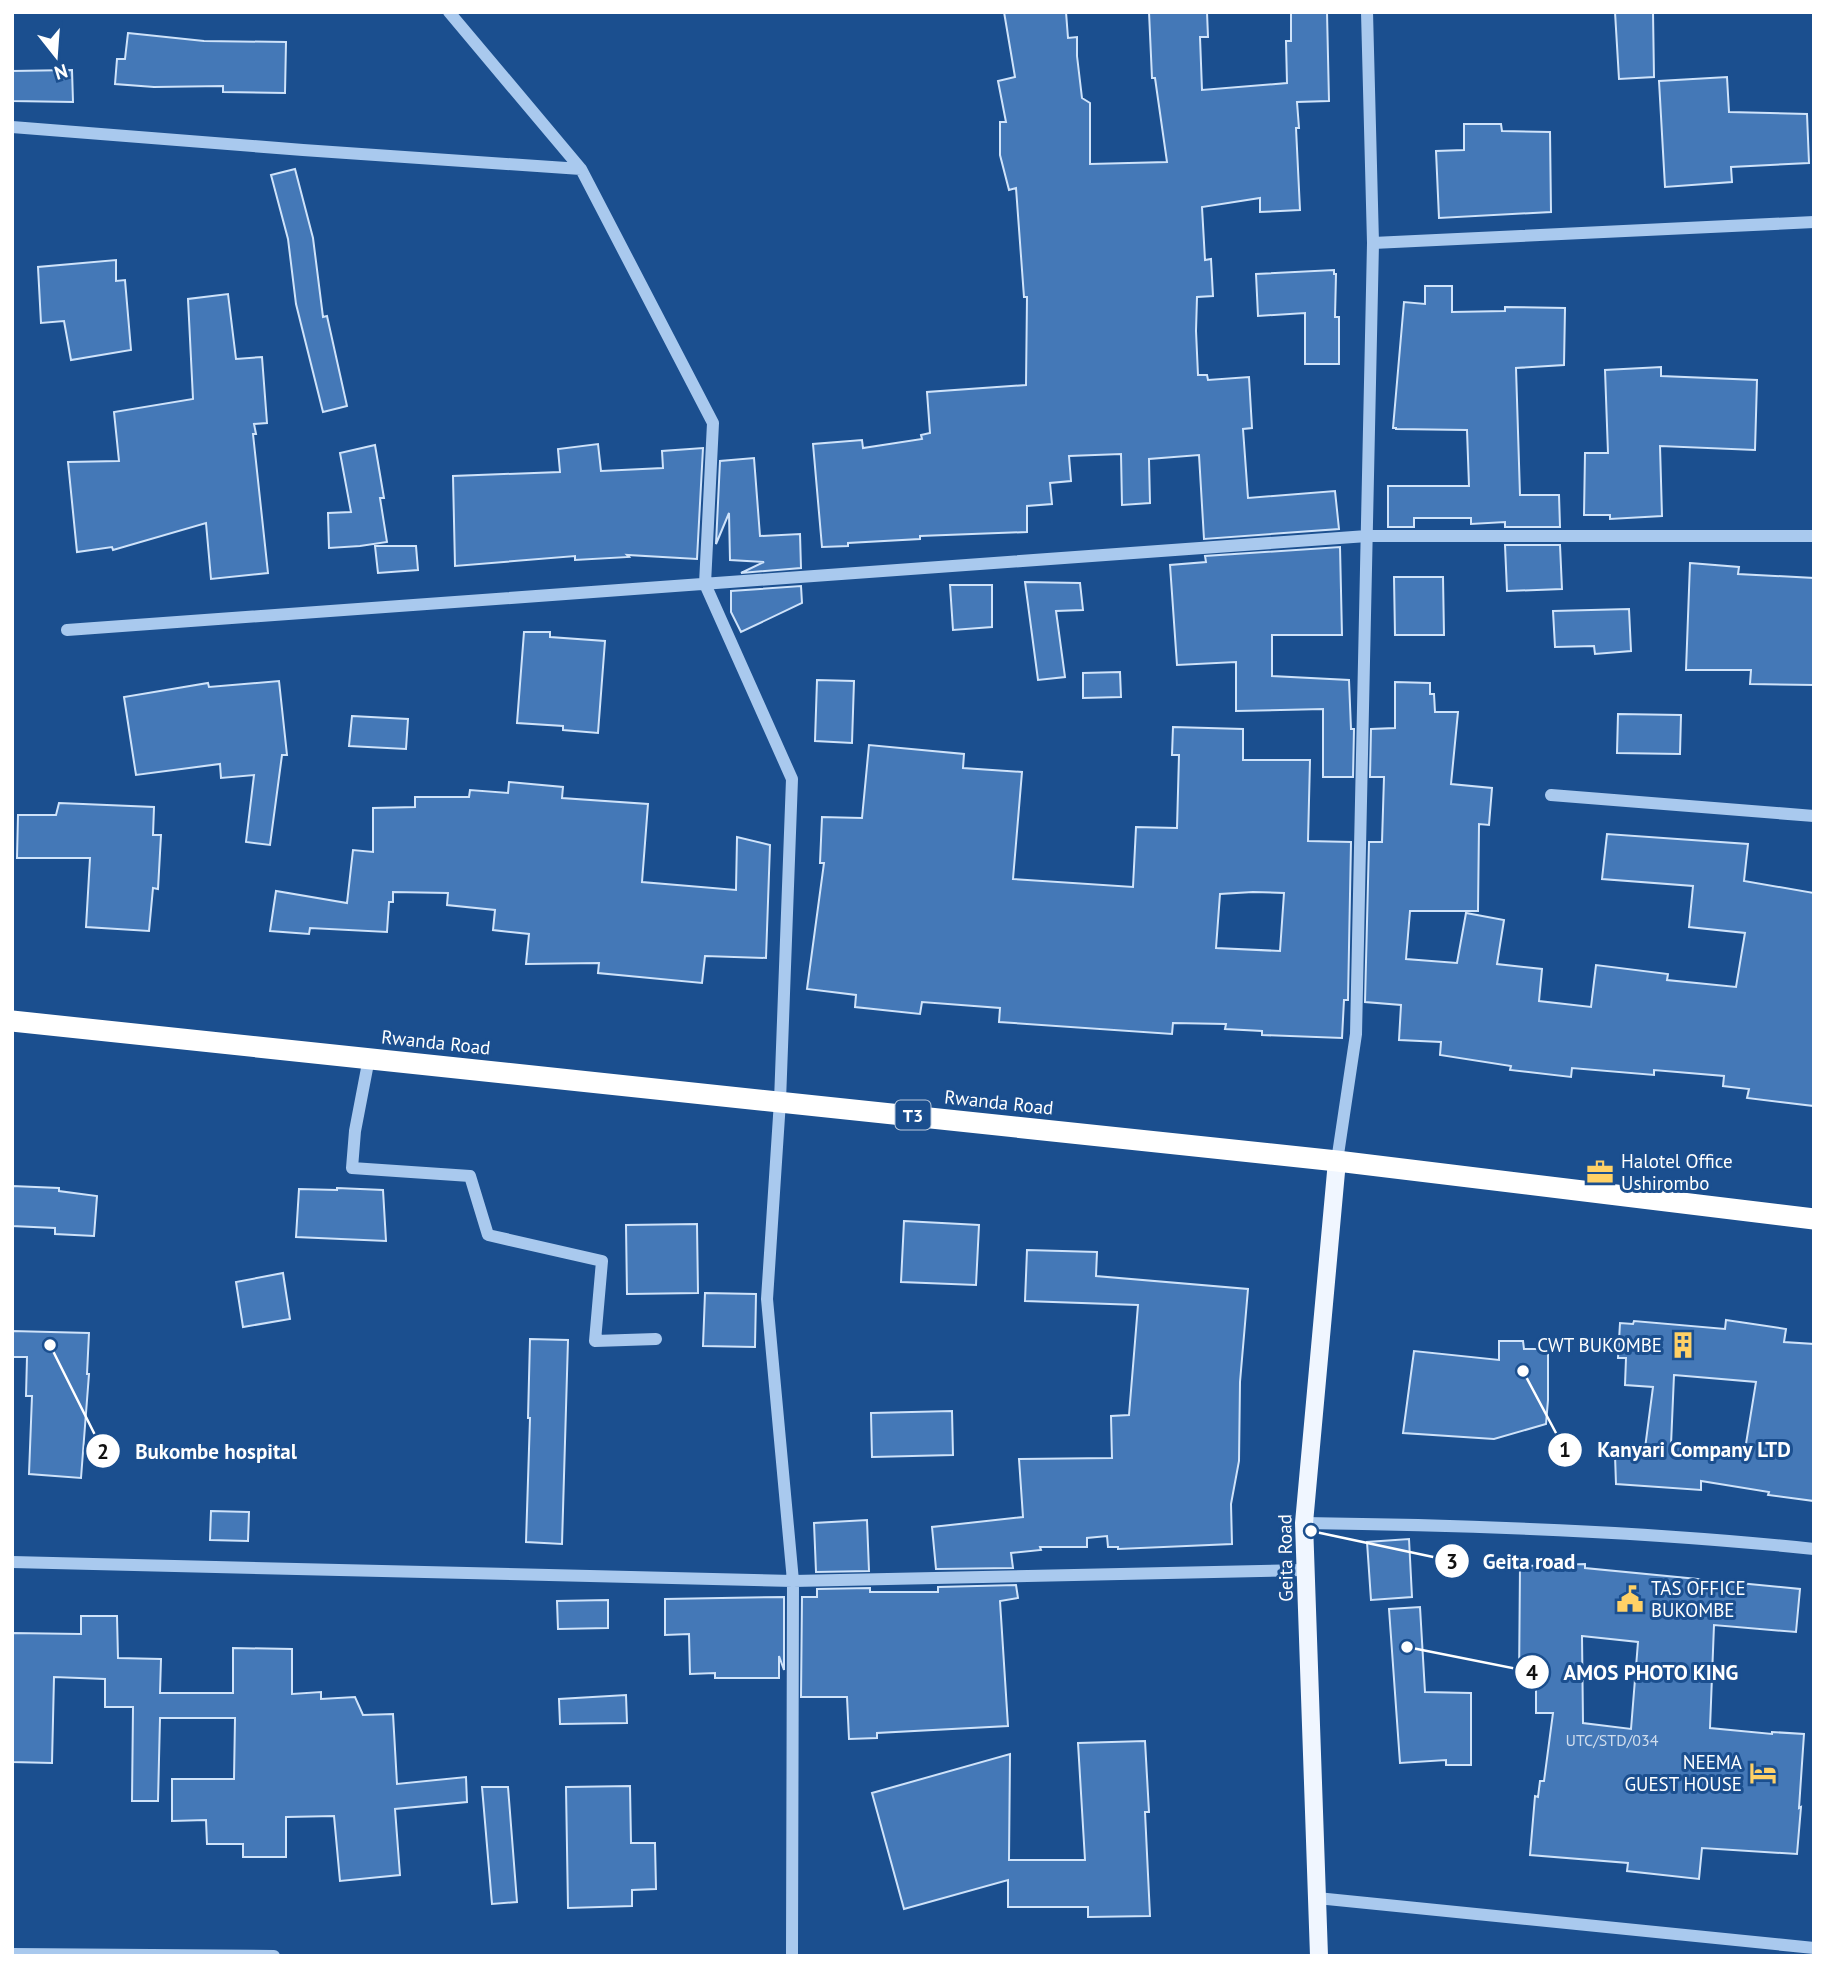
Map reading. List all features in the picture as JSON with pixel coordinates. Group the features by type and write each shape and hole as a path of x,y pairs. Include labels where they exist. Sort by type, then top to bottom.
{"highway":[{"name":"Rwanda Road","path":"12,1021 1337,1161 1814,1219"}],"main road":[{"name":"Geita Road","path":"1318,1956 1304,1523 1337,1161"}],"street":[{"path":"449,12 580,169 713,423 705,584 792,779 780,1101 768,1299 793,1581 792,1956"},
{"path":"1337,1161 1356,1034 1373,243 1367,12"},
{"path":"12,127 580,169"},
{"path":"1373,243 1814,222"},
{"path":"67,629 1367,537 1814,536"},
{"path":"1551,795 1814,816"},
{"path":"369,1058 355,1131 352,1168 470,1176 488,1235 601,1261 596,1341 656,1339"},
{"path":"1304,1523 1466,1525 1814,1549"},
{"path":"12,1562 793,1581 1305,1570"},
{"path":"1317,1898 1795,1951 1814,1948"},
{"path":"12,1954 274,1956"}],"building":[{"path":"1004,12 1066,12 1068,38 1077,37 1082,98 1090,103 1090,164 1167,162 1155,78 1152,78 1149,12 1207,12 1208,37 1200,37 1202,90 1287,83 1286,41 1291,41 1291,12 1327,12 1329,101 1297,102 1300,210 1260,212 1260,198 1202,207 1205,260 1211,259 1213,296 1197,297 1196,331 1198,375 1207,375 1208,380 1249,377 1252,428 1243,429 1248,498 1335,491 1339,529 1204,539 1199,455 1149,459 1150,503 1122,505 1121,454 1069,456 1071,481 1050,483 1052,504 1027,506 1027,532 920,536 920,539 822,547 813,444 862,440 863,448 922,439 921,435 930,433 927,392 1026,385 1027,297 1024,297 1016,188 1009,190 1000,155 1000,122 1006,122 998,81 1015,77"},
{"path":"1615,12 1653,12 1654,77 1619,79"},
{"path":"128,33 204,41 286,42 285,93 223,92 223,86 154,87 115,84 117,59 125,59"},
{"path":"72,70 73,102 12,101 12,71"},
{"path":"1727,77 1729,112 1807,114 1809,163 1731,167 1732,182 1665,187 1659,81"},
{"path":"1464,124 1501,124 1502,131 1550,132 1551,212 1439,218 1436,151 1464,150"},
{"path":"295,169 313,238 323,317 327,316 347,406 323,412 296,304 288,239 271,175"},
{"path":"116,260 116,281 125,280 131,350 71,360 64,321 41,323 38,267"},
{"path":"1334,270 1335,317 1339,317 1339,364 1305,364 1305,313 1258,316 1256,274"},
{"path":"1425,286 1452,286 1452,312 1505,311 1505,307 1565,308 1564,365 1516,368 1520,495 1559,495 1560,527 1505,527 1505,522 1471,524 1471,518 1414,518 1414,527 1388,527 1388,486 1469,486 1467,430 1393,428 1404,302 1425,304"},
{"path":"228,294 236,359 262,357 267,423 254,424 256,434 253,434 268,573 211,579 206,523 113,550 112,547 77,552 68,462 119,461 114,412 193,399 188,299"},
{"path":"1661,367 1661,376 1757,380 1755,450 1660,446 1662,516 1610,519 1610,515 1584,515 1585,453 1608,453 1605,370"},
{"path":"598,444 601,471 663,468 662,451 703,448 697,559 627,555 629,557 575,560 575,556 455,566 453,476 560,472 558,449"},
{"path":"375,445 384,498 380,498 387,542 329,548 328,513 351,512 340,453"},
{"path":"754,458 760,536 800,534 801,568 741,573 764,562 730,560 729,513 716,544 720,461"},
{"path":"1505,545 1560,545 1562,589 1507,591"},
{"path":"375,546 416,546 418,570 378,573"},
{"path":"1340,547 1342,635 1272,635 1272,676 1349,680 1351,729 1354,729 1353,777 1323,777 1323,709 1236,711 1236,662 1177,665 1170,565 1206,562 1205,556"},
{"path":"1690,563 1739,567 1738,574 1814,578 1814,685 1750,684 1751,670 1686,670"},
{"path":"1394,577 1443,577 1444,635 1395,635"},
{"path":"1025,582 1080,583 1083,610 1056,611 1065,677 1038,680"},
{"path":"950,585 992,585 992,627 953,630"},
{"path":"801,586 802,603 741,632 731,612 731,591"},
{"path":"1629,609 1631,651 1595,654 1594,646 1555,647 1553,611"},
{"path":"524,632 550,632 550,637 605,641 598,733 563,730 563,726 517,723"},
{"path":"1120,672 1121,697 1083,698 1083,673"},
{"path":"817,680 854,681 852,743 815,741"},
{"path":"279,681 287,755 282,755 270,845 246,842 254,775 221,778 220,764 136,775 124,697 208,683 209,687"},
{"path":"1395,682 1430,683 1435,712 1458,712 1451,784 1492,788 1489,825 1479,824 1478,911 1410,911 1406,959 1457,963 1466,913 1504,920 1497,964 1542,969 1539,1001 1591,1007 1596,965 1668,974 1667,980 1736,987 1745,933 1689,927 1693,886 1602,879 1607,834 1748,844 1744,881 1814,893 1814,1106 1747,1098 1749,1089 1723,1086 1724,1076 1654,1070 1654,1075 1572,1068 1571,1077 1510,1070 1511,1066 1440,1055 1441,1042 1399,1040 1401,1005 1365,1002 1369,842 1382,842 1384,777 1370,777 1371,729 1395,728"},
{"path":"1618,714 1681,715 1680,754 1617,753"},
{"path":"352,716 408,719 406,749 349,746"},
{"path":"1173,727 1243,729 1243,760 1310,760 1308,841 1351,842 1348,1000 1344,1000 1342,1038 1262,1035 1262,1031 1225,1029 1226,1024 1173,1023 1172,1034 999,1022 1000,1008 922,1002 920,1014 855,1007 856,995 807,989 824,863 820,863 822,817 862,818 869,745 964,754 963,768 1022,772 1013,879 1133,887 1136,827 1177,828 1179,755 1172,755","holes":["1284,893 1280,951 1216,948 1220,894"]},
{"path":"509,782 563,787 562,798 648,804 642,882 736,890 737,837 770,845 766,958 705,956 702,983 598,973 599,963 526,964 529,934 493,930 495,910 447,905 448,893 393,892 393,902 389,902 387,932 310,928 309,934 270,931 276,891 347,903 353,850 373,852 373,808 415,807 415,797 469,797 470,790 508,793"},
{"path":"59,803 154,807 153,835 161,835 158,889 153,888 149,931 86,927 90,858 17,858 18,815 56,815"},
{"path":"12,1186 59,1188 59,1191 97,1196 94,1236 55,1234 55,1228 12,1226"},
{"path":"299,1189 383,1190 386,1241 296,1237"},
{"path":"904,1221 979,1225 976,1285 901,1282"},
{"path":"697,1224 698,1293 627,1294 626,1225"},
{"path":"1027,1250 1097,1252 1096,1276 1248,1289 1240,1382 1239,1461 1231,1504 1232,1544 1118,1549 1108,1547 1107,1536 1087,1538 1087,1547 1040,1547 1041,1550 1011,1553 1013,1568 936,1569 932,1527 1023,1517 1019,1459 1112,1458 1111,1416 1129,1415 1138,1305 1025,1301"},
{"path":"283,1273 290,1319 243,1327 236,1282"},
{"path":"705,1293 756,1294 755,1347 703,1346"},
{"path":"1726,1320 1786,1329 1784,1342 1814,1344 1814,1501 1768,1495 1769,1492 1701,1481 1701,1490 1616,1484 1615,1455 1644,1456 1653,1387 1625,1385 1626,1358 1618,1358 1620,1323 1633,1324 1634,1321 1725,1329","holes":["1674,1375 1756,1382 1745,1450 1671,1445"]},
{"path":"12,1331 89,1333 89,1374 81,1478 29,1474 32,1396 26,1396 27,1357 12,1357"},
{"path":"530,1339 568,1340 562,1544 526,1542"},
{"path":"1499,1341 1523,1341 1524,1349 1548,1349 1546,1424 1494,1439 1403,1433 1414,1351 1499,1360"},
{"path":"952,1411 953,1455 872,1457 871,1413"},
{"path":"211,1511 249,1512 248,1541 210,1540"},
{"path":"867,1520 869,1571 816,1572 814,1523"},
{"path":"1409,1539 1412,1597 1371,1600 1367,1542"},
{"path":"1585,1564 1585,1568 1800,1589 1796,1632 1714,1625 1710,1728 1804,1734 1797,1854 1702,1848 1699,1879 1627,1871 1628,1863 1530,1855 1535,1796 1538,1797 1540,1781 1544,1781 1553,1713 1536,1713 1536,1684 1519,1684 1520,1566","holes":["1582,1636 1638,1642 1631,1729 1583,1723"]},
{"path":"1016,1585 1018,1598 1000,1601 1008,1726 877,1733 877,1738 849,1739 847,1697 801,1697 802,1597 817,1597 817,1589 870,1588 870,1592 938,1592 938,1587"},
{"path":"784,1597 784,1670 779,1656 779,1678 715,1678 715,1673 690,1674 689,1634 665,1635 665,1599"},
{"path":"608,1600 608,1628 558,1629 557,1601"},
{"path":"1420,1607 1425,1692 1471,1693 1471,1765 1446,1765 1446,1760 1400,1763 1389,1609"},
{"path":"81,1616 117,1616 118,1658 161,1659 160,1693 233,1693 233,1648 292,1649 292,1694 321,1692 321,1699 355,1697 363,1715 393,1714 397,1784 466,1777 467,1802 395,1809 400,1875 340,1881 334,1816 286,1817 286,1857 243,1857 243,1844 207,1844 206,1820 172,1821 172,1779 234,1779 235,1718 160,1718 158,1801 132,1801 133,1707 105,1707 105,1679 54,1677 52,1763 12,1762 12,1633 81,1634"},
{"path":"626,1695 627,1723 560,1724 559,1699"},
{"path":"1145,1741 1150,1916 1088,1917 1088,1907 1008,1907 1008,1880 904,1909 872,1793 1010,1754 1009,1860 1085,1860 1078,1743"},
{"path":"630,1786 631,1843 655,1843 656,1889 632,1890 632,1906 568,1908 566,1787"},
{"path":"482,1787 508,1787 517,1902 492,1904"}],"place":[{"name":"Halotel Office Ushirombo","path":"1600,1172"},
{"name":"Bukombe hospital","path":"50,1345"},
{"name":"CWT BUKOMBE","path":"1683,1345"},
{"name":"Kanyari Company LTD","path":"1523,1371"},
{"name":"Geita road","path":"1311,1531"},
{"name":"TAS OFFICE BUKOMBE","path":"1630,1599"},
{"name":"AMOS PHOTO KING","path":"1407,1647"},
{"name":"NEEMA GUEST HOUSE","path":"1763,1773"}]}
